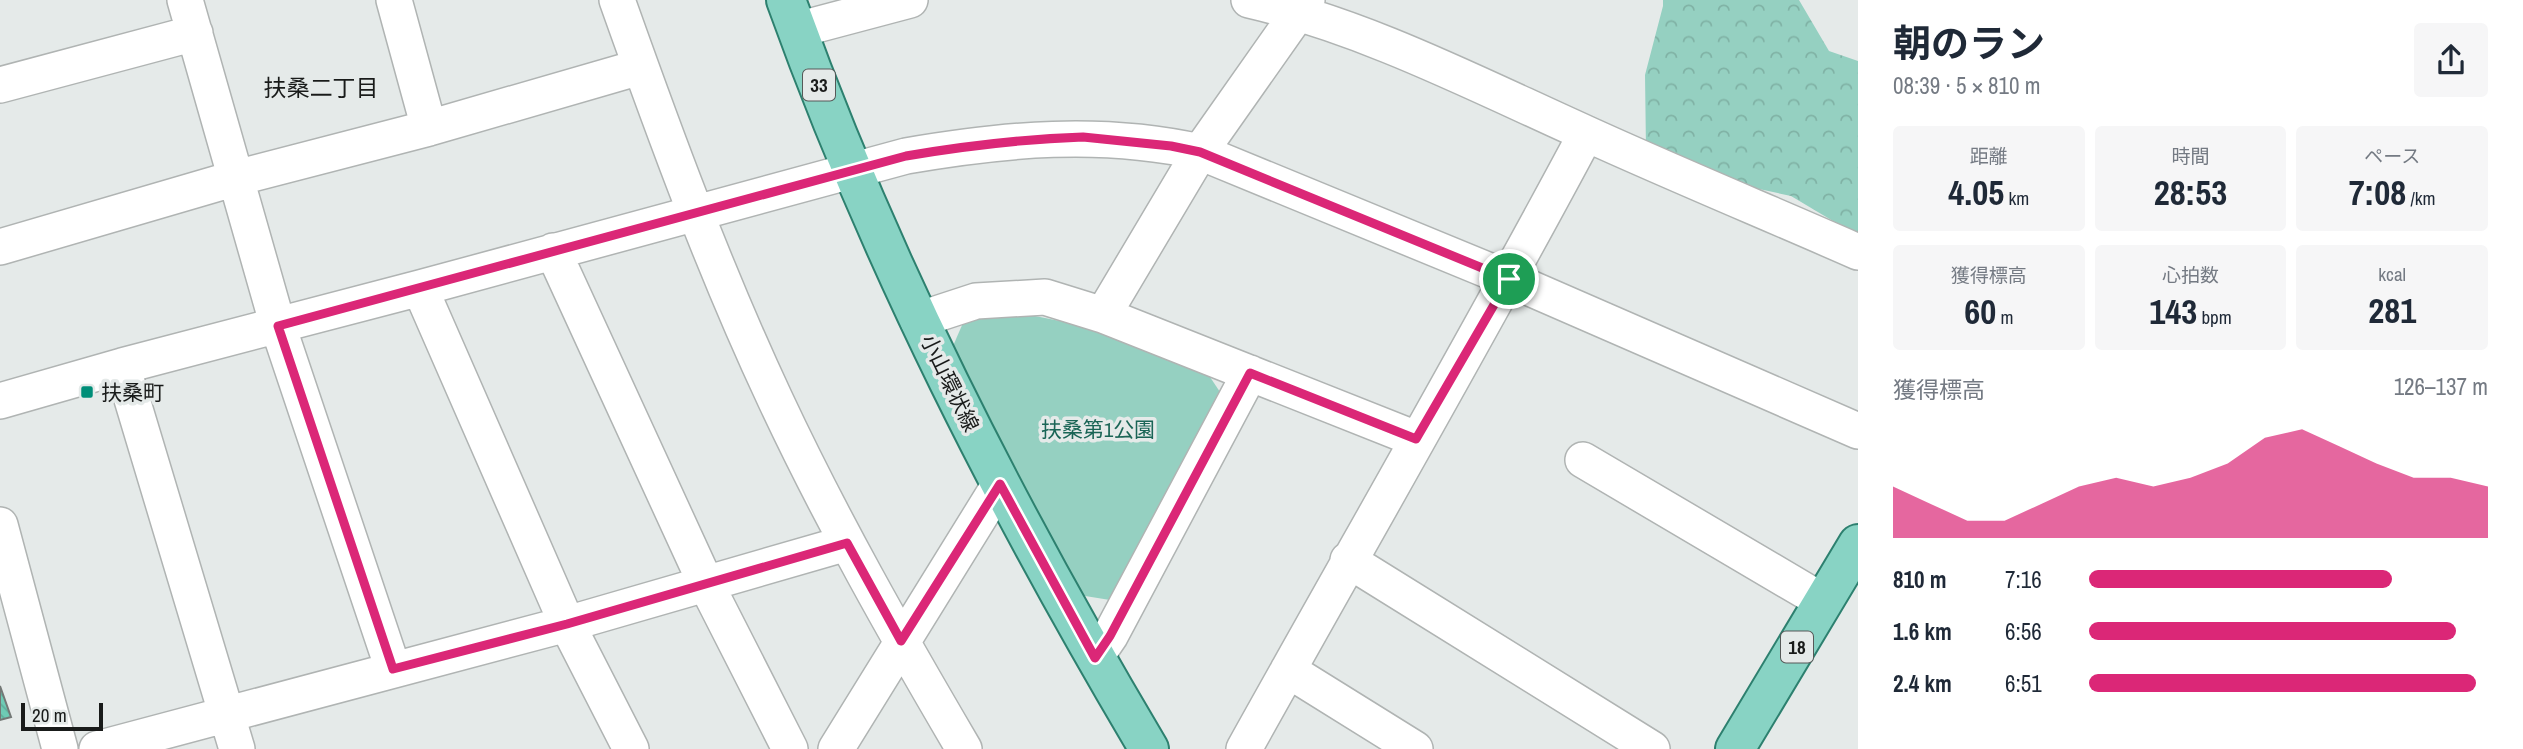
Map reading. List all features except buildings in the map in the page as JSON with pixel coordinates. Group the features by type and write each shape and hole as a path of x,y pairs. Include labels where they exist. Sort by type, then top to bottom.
{"main road":[{"name":"小山環状線","path":"792,15 853,169 918,320 1000,484 1095,658 1149,749"},
{"name":"18","path":"1735,749 1858,544"}],"street":[{"path":"185,0 278,326 393,669"},
{"path":"394,0 429,128"},
{"path":"617,0 693,213 775,400 847,543 964,749"},
{"path":"792,15 910,0"},
{"path":"1249,0 1303,6 1586,134 1858,252"},
{"path":"1103,315 1200,152 1303,6"},
{"path":"0,85 195,33"},
{"path":"0,247 236,178 429,128 640,66"},
{"path":"1244,749 1416,439 1509,279 1586,134"},
{"path":"0,401 906,156 967,145 1083,137 1171,146 1200,152 1509,279 1858,431"},
{"path":"553,251 706,584 790,749"},
{"path":"420,288 567,624 626,748"},
{"path":"918,320 976,301 1045,297 1103,315 1416,439"},
{"path":"122,366 237,749"},
{"path":"1095,658 1110,636 1250,373"},
{"path":"1583,460 1824,602"},
{"path":"835,749 1000,484"},
{"path":"0,525 60,749"},
{"path":"96,749 567,624 847,543"},
{"path":"1348,560 1652,749"},
{"path":"1288,670 1415,749"}],"green space":[{"path":"1663,0 1799,0 1829,51 1858,61 1858,233 1791,196 1717,180 1646,150 1645,75"},
{"name":"扶桑第1公園","path":"1025,314 1095,328 1210,377 1222,395 1110,600 1079,595 953,346 966,316"}],"place":[{"name":"扶桑町","path":"87,392"}],"district":[{"name":"扶桑二丁目","path":"321,87"}],"route":[{"path":"1083,137 1171,146 1200,152 1509,279 1416,439 1250,373 1110,636 1095,658 1000,484 901,641 847,543 567,624 393,669 278,326 853,169 967,145 1029,139 1083,137"}]}
